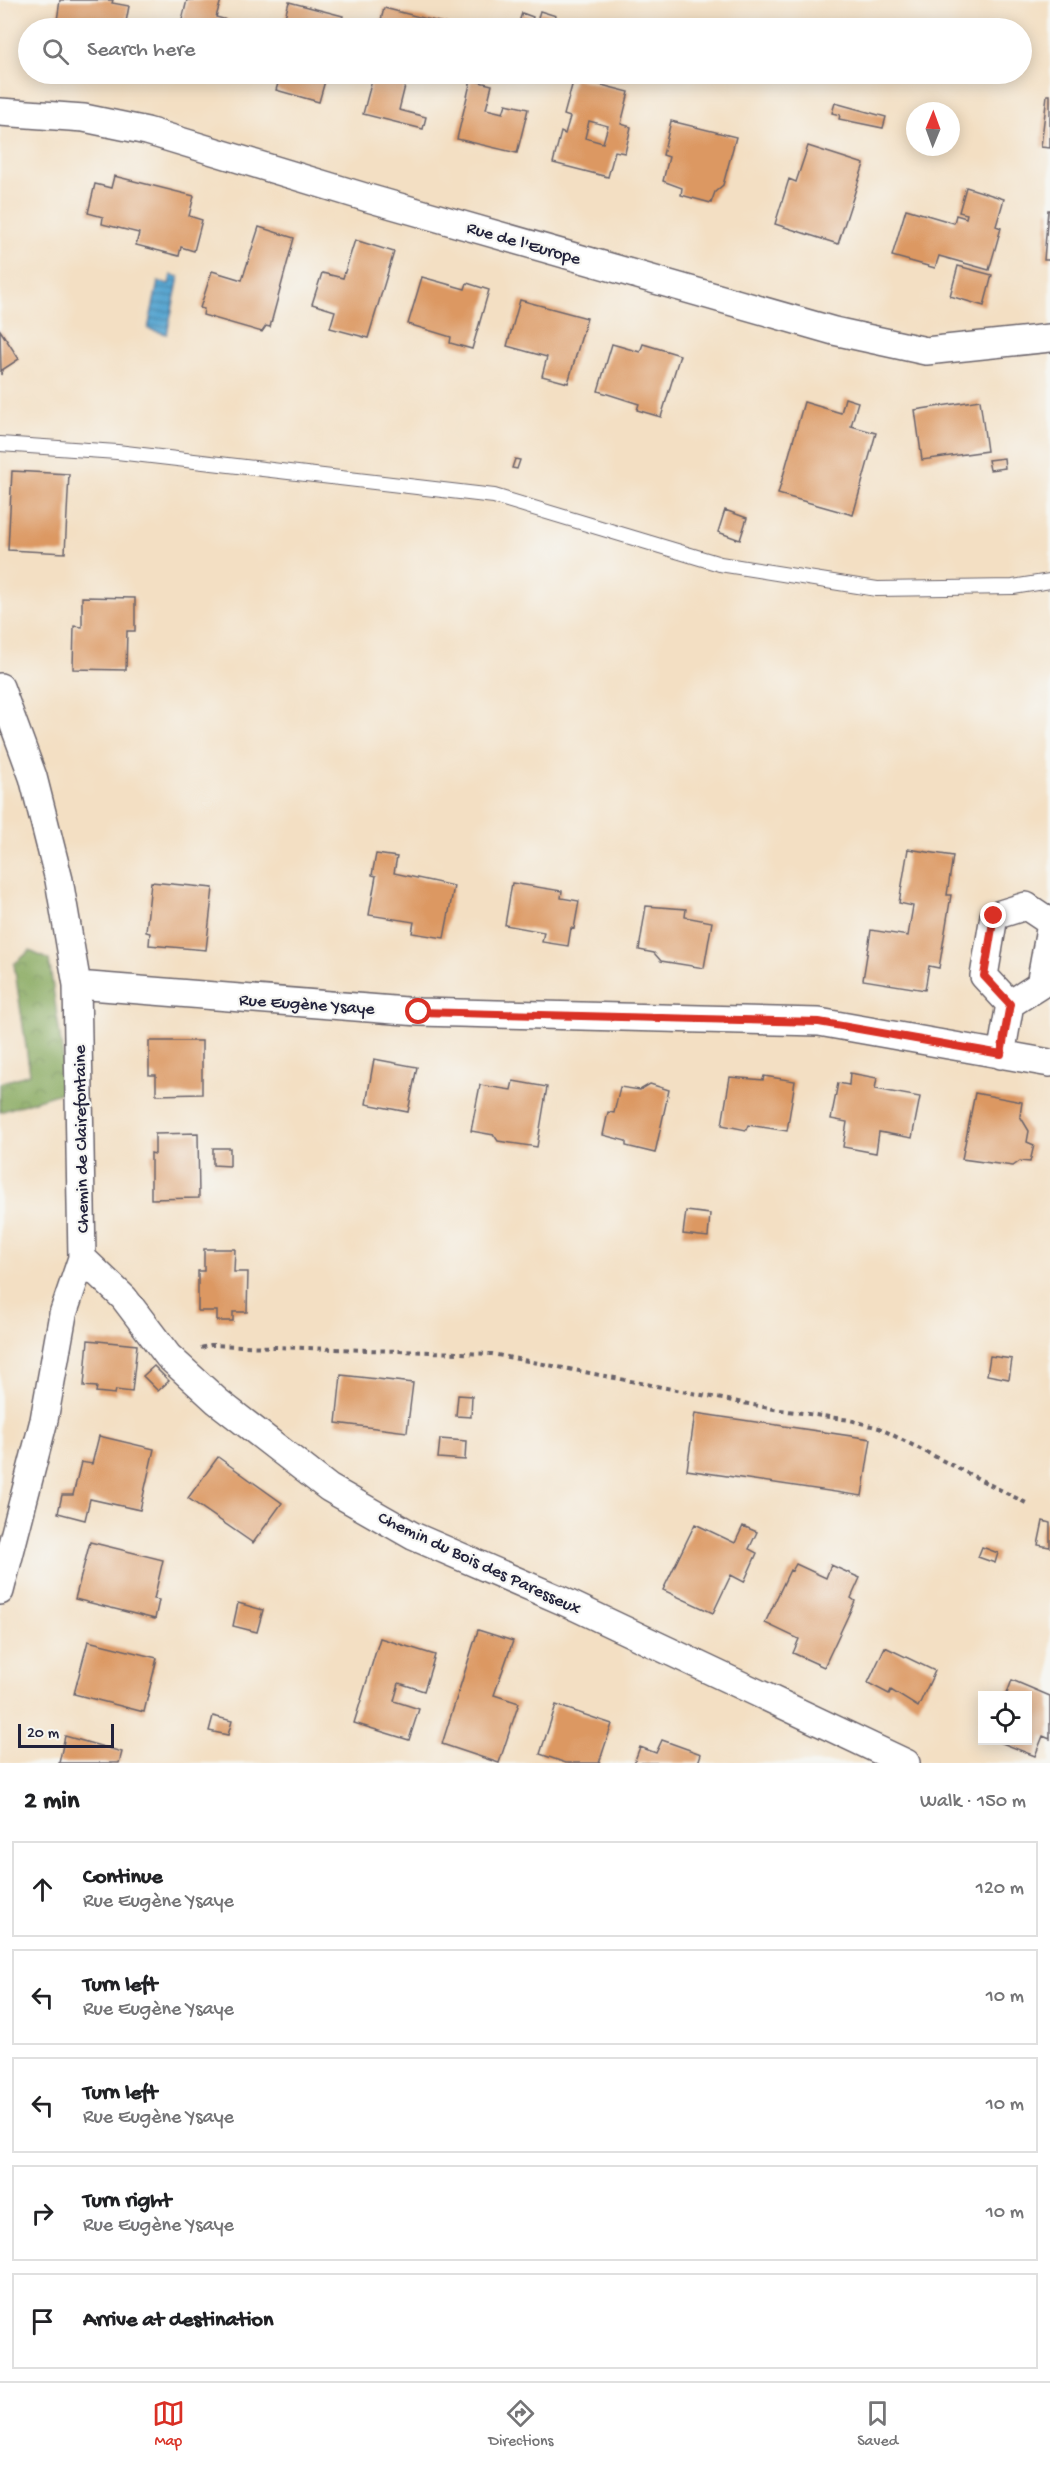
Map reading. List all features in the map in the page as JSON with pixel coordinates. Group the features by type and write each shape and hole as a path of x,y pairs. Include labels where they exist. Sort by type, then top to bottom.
{"street":[{"name":"Rue de l'Europe","path":"0,112 84,118 147,131 368,198 834,331 926,351 1050,338"},
{"name":"Chemin de Clairefontaine","path":"0,687 36,788 59,880 77,985 82,1257 63,1314 44,1420 0,1591"},
{"path":"1010,1004 984,976 994,916 1026,906 1050,922"},
{"path":"1001,1054 1010,1004 1040,985 1050,928"},
{"name":"Rue Eugène Ysaye","path":"77,985 430,1012 819,1022 1050,1063"},
{"name":"Chemin du Bois des Paresseux","path":"82,1257 124,1298 168,1356 217,1401 329,1488 413,1536 563,1601 906,1763"}],"lane":[{"path":"0,444 117,452 494,496 720,564 877,589 1013,586 1050,581"}],"path":[{"path":"168,1356 211,1345 492,1354 870,1425 1026,1503"}],"green space":[{"path":"30,951 49,960 65,1071 63,1092 0,1112 0,1083 30,1074 14,964"}],"water":[{"path":"171,275 179,277 167,334 148,329 158,282 169,284"}],"building":[{"path":"60,0 113,0 112,3 129,6 127,18 57,18"},
{"path":"187,0 221,0 216,17 220,18 182,18"},
{"path":"289,2 343,16 342,18 285,18"},
{"path":"384,8 423,18 382,18"},
{"path":"540,11 556,16 555,18 538,18"},
{"path":"522,13 533,17 533,18 520,18"},
{"path":"278,84 324,84 319,102 276,90"},
{"path":"371,84 406,84 399,110 426,117 423,129 363,114"},
{"path":"470,84 492,85 486,109 503,113 506,104 528,109 517,153 457,139"},
{"path":"572,84 598,84 629,92 621,124 631,127 625,153 615,151 608,177 553,163 561,132 565,134 570,117 564,115","holes":["589,121 608,126 603,143 585,138"]},
{"path":"1047,95 1050,95 1050,148 1041,147"},
{"path":"835,103 886,117 883,128 839,119 840,115 832,113"},
{"path":"671,121 736,137 723,185 715,192 711,203 681,195 682,188 663,181 669,157 663,155"},
{"path":"808,146 864,164 838,244 775,224 789,179 796,182"},
{"path":"114,176 194,196 189,216 202,220 194,251 181,247 179,256 136,245 139,233 102,224 103,217 88,213 95,184 111,188"},
{"path":"966,187 1004,199 996,226 1001,228 989,270 939,256 935,268 892,256 906,209 954,223 956,215 966,218 967,214 959,212"},
{"path":"1048,210 1050,210 1050,260 1044,260"},
{"path":"259,227 294,238 270,327 266,326 262,332 203,315 204,309 200,308 212,271 242,280"},
{"path":"355,240 394,252 368,338 330,328 335,311 312,304 322,273 343,278"},
{"path":"958,266 992,275 984,306 950,296"},
{"path":"422,277 465,289 467,283 489,290 472,349 450,343 451,337 408,324"},
{"path":"520,300 587,318 568,383 542,376 547,357 507,346"},
{"path":"0,330 19,359 2,370 1,375"},
{"path":"612,344 640,352 643,344 680,355 661,417 637,410 639,404 598,391"},
{"path":"845,398 858,402 851,426 876,433 853,515 778,494 804,402 841,413"},
{"path":"980,400 987,451 922,460 915,410"},
{"path":"1004,458 1005,468 990,470 988,460"},
{"path":"515,459 520,460 517,469 512,468"},
{"path":"12,471 69,474 65,553 8,550"},
{"path":"725,510 747,518 740,540 718,532"},
{"path":"82,597 135,598 135,631 127,631 126,670 73,669 74,626 82,627"},
{"path":"908,849 953,856 947,895 951,895 939,968 929,966 925,990 863,980 871,930 908,936 913,906 899,903"},
{"path":"376,854 397,857 394,873 454,886 444,938 412,933 414,922 369,915 376,876 372,875"},
{"path":"151,882 213,888 206,950 149,945 150,933 146,932"},
{"path":"512,883 562,891 561,898 579,901 568,946 542,942 544,932 505,925"},
{"path":"646,906 686,909 685,917 712,922 704,968 661,961 654,953 639,950"},
{"path":"149,1041 202,1041 202,1094 156,1095 156,1075 149,1075"},
{"path":"374,1059 417,1067 408,1112 366,1104"},
{"path":"850,1073 877,1078 875,1089 920,1097 912,1138 879,1132 876,1153 843,1147 847,1122 831,1119 838,1083 849,1085"},
{"path":"764,1076 795,1081 787,1131 748,1125 746,1130 722,1125 730,1077 763,1080"},
{"path":"513,1081 547,1087 537,1147 498,1141 494,1135 471,1131 480,1085 511,1090"},
{"path":"650,1084 669,1090 655,1153 626,1146 626,1141 603,1135 608,1112 614,1113 620,1087 640,1090"},
{"path":"975,1093 1022,1102 1020,1116 1029,1131 1027,1142 1034,1145 1030,1162 1020,1161 1013,1166 962,1159"},
{"path":"198,1133 199,1198 151,1199 151,1153 155,1154 155,1134"},
{"path":"213,1148 230,1148 230,1166 213,1165"},
{"path":"686,1211 710,1214 708,1237 683,1234"},
{"path":"204,1249 235,1249 234,1272 248,1272 247,1312 233,1312 233,1321 217,1321 217,1311 198,1311 198,1271 204,1271"},
{"path":"88,1340 137,1345 132,1392 116,1390 115,1394 96,1392 97,1387 84,1386"},
{"path":"990,1356 1012,1359 1009,1379 987,1375"},
{"path":"154,1366 169,1381 158,1391 143,1376"},
{"path":"341,1375 413,1383 407,1432 336,1423"},
{"path":"458,1395 472,1396 471,1417 456,1416"},
{"path":"695,1413 871,1439 862,1496 687,1470"},
{"path":"99,1436 154,1449 140,1510 90,1499 85,1520 58,1513 62,1495 73,1495 81,1462 92,1464"},
{"path":"440,1439 466,1441 465,1460 438,1458"},
{"path":"218,1457 282,1503 253,1543 188,1498"},
{"path":"1043,1521 1050,1523 1050,1547 1038,1545"},
{"path":"695,1524 735,1543 743,1526 757,1532 749,1549 757,1553 744,1582 731,1575 713,1613 663,1590"},
{"path":"90,1542 163,1560 154,1599 159,1600 155,1619 75,1599"},
{"path":"982,1547 998,1553 995,1563 978,1557"},
{"path":"796,1564 826,1578 831,1565 860,1578 851,1598 855,1601 824,1667 793,1653 799,1639 765,1623 790,1570 792,1571"},
{"path":"238,1603 263,1610 257,1632 233,1626"},
{"path":"478,1630 513,1641 494,1695 519,1703 499,1763 442,1744"},
{"path":"380,1638 435,1655 424,1691 399,1683 394,1701 419,1709 409,1740 354,1723"},
{"path":"88,1641 157,1658 144,1712 74,1694"},
{"path":"885,1647 935,1671 918,1707 891,1690 889,1694 868,1683"},
{"path":"1012,1680 1050,1696 1050,1739 1043,1736 1035,1756 1007,1745 1032,1745 1032,1691 1008,1691"},
{"path":"556,1705 612,1724 599,1763 566,1763 540,1754"},
{"path":"213,1716 232,1721 228,1735 209,1731"},
{"path":"65,1736 122,1752 119,1763 59,1763"},
{"path":"662,1740 701,1754 698,1763 634,1763 640,1747 656,1753"}],"route":[{"path":"419,1012 626,1019 819,1022 1001,1054 1010,1004 984,976 994,916"}]}
